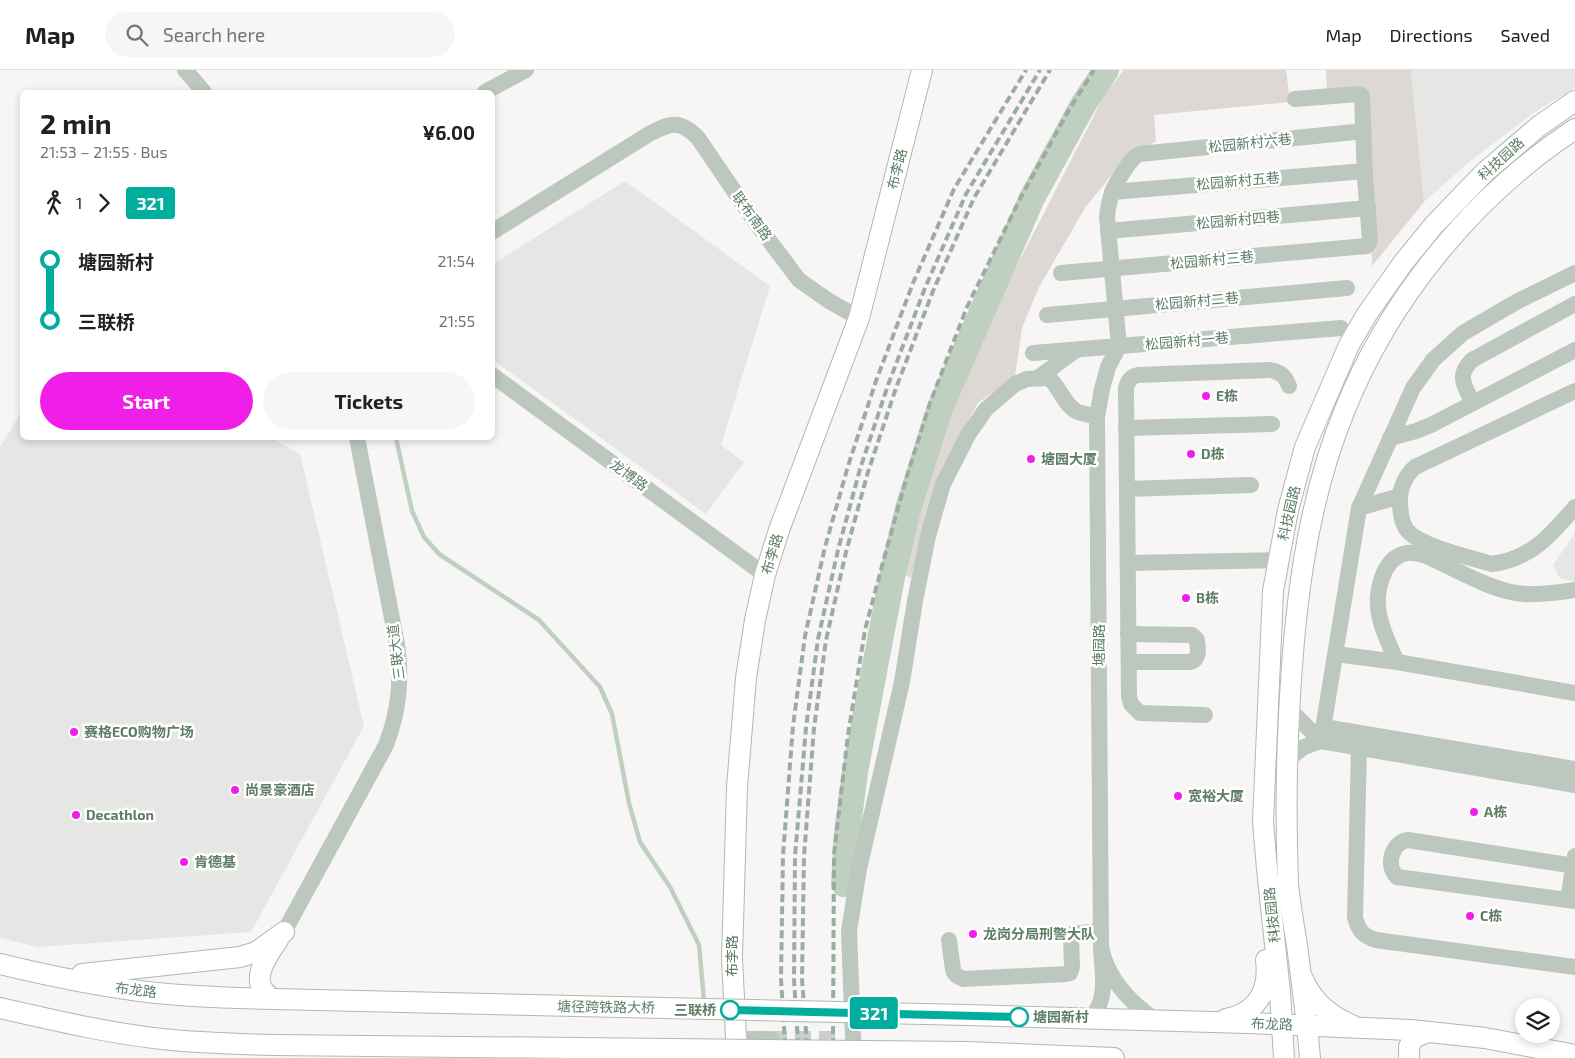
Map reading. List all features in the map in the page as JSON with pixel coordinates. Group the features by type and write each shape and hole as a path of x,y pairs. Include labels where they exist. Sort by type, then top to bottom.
{"main road":[{"name":"布李路","path":"736,1048 732,958 737,787 746,678 755,620 766,575 795,484 859,318 922,70"},
{"name":"科技园路","path":"1284,1058 1280,992 1263,822 1273,591 1288,510 1305,447 1340,362 1367,314 1418,243 1468,190 1522,140 1575,101"},
{"name":"科技园路","path":"1310,1058 1289,888 1286,824 1287,760 1292,661 1307,541 1323,475 1337,432 1362,370 1423,271 1445,245 1518,173 1575,130"},
{"path":"1213,1022 1237,1017 1244,1013 1261,996 1268,974 1256,856 1263,822"},
{"path":"46,975 100,973 240,957 256,952 284,932"},
{"path":"274,1000 265,993 261,985 261,968 284,932"},
{"name":"布龙路","path":"0,964 46,975 148,992 183,996 274,1000"},
{"path":"1300,971 1309,990 1322,1006 1333,1016 1359,1027"},
{"name":"塘径跨铁路大桥","path":"274,1000 967,1015"},
{"path":"0,1008 97,1029 162,1039 236,1044 966,1052 1114,1058"},
{"name":"布龙路","path":"967,1015 1359,1027 1485,1038 1575,1055"},
{"path":"1409,1058 1408,1047 1413,1038 1428,1032"},
{"path":"162,1039 221,1058"},
{"path":"564,1058 578,1053 610,1047 736,1048"}],"street":[{"path":"185,70 202,90"},
{"path":"489,90 526,70"},
{"path":"1295,100 1358,94 1362,96 1368,208"},
{"name":"联布南路","path":"495,230 649,134 674,124 688,128 698,138 756,223 799,280 829,301 859,318"},
{"name":"松园新村六巷","path":"1112,192 1113,186 1136,156 1364,132"},
{"name":"松园新村五巷","path":"1112,192 1365,171"},
{"path":"1112,192 1107,217 1119,346"},
{"name":"松园新村四巷","path":"1108,231 1368,208"},
{"name":"松园新村三巷","path":"1060,273 1363,247 1367,246 1370,240 1368,208"},
{"path":"1287,760 1322,734 1359,508 1413,388 1422,373 1463,332 1510,305 1575,273"},
{"name":"松园新村二巷","path":"1047,315 1347,288"},
{"path":"1473,403 1462,375 1465,366 1472,360 1575,304"},
{"name":"松园新村一巷","path":"1033,353 1342,328"},
{"name":"塘园路","path":"1091,1018 1098,1010 1102,1000 1097,417 1108,368 1119,346"},
{"path":"1039,377 1076,350"},
{"path":"1390,438 1431,425 1575,350"},
{"path":"1205,715 1140,713 1131,704 1129,697 1126,388 1132,376 1270,370 1279,372 1286,378 1289,386"},
{"name":"龙博路","path":"495,377 766,575"},
{"path":"857,1058 845,1038 849,930 859,869 902,682 928,536 943,484 968,435 986,409 1015,384 1027,379 1049,378 1056,384 1066,402 1076,411 1097,417"},
{"path":"1575,391 1415,467 1409,472 1400,496 1400,511 1407,530 1419,539 1492,564 1523,556 1538,546 1554,532 1575,507"},
{"path":"1126,428 1272,424"},
{"name":"三联大道","path":"284,932 386,745 400,695 397,644 357,440"},
{"path":"1127,489 1251,485"},
{"path":"1359,508 1400,496"},
{"path":"1397,662 1384,635 1379,613 1379,598 1385,570 1392,561 1406,553 1426,556 1493,586 1516,593 1529,594 1575,590"},
{"path":"1128,563 1279,560"},
{"path":"1128,634 1192,635 1197,640 1198,657 1195,661 1191,662 1129,662"},
{"path":"1336,654 1397,662 1575,694"},
{"path":"1289,709 1322,734 1359,748 1574,772"},
{"path":"1322,734 1574,772"},
{"path":"1359,748 1355,918 1362,934 1376,940 1575,967"},
{"path":"1408,840 1574,862 1571,901 1397,876 1392,872 1391,867 1393,849 1402,841 1408,840"},
{"path":"949,940 953,970 955,975 964,979 1070,973 1072,968 1072,934 1101,939"},
{"name":"塘园路","path":"1101,939 1103,959 1121,989 1142,1011 1156,1020"},
{"path":"736,1048 771,1039"}],"shaded area":[{"path":"1124,70 1286,70 1290,102 1154,115 1156,141 1118,167 1085,208 1039,287 1022,328 1015,376 978,403 949,455 928,514 911,578 899,572 945,429 994,310 1105,94"},
{"path":"1326,70 1411,70 1424,202 1372,266 1367,90 1327,93"},
{"path":"1411,70 1575,70 1575,88 1535,112 1468,163 1424,202"},
{"path":"625,181 770,286 721,445 744,462 706,514 495,361 495,263"},
{"path":"20,414 20,440 276,440 300,454 364,726 251,932 38,947 0,938 0,447"},
{"path":"1575,533 1575,582 1562,579 1553,565"}],"waterway":[{"path":"844,884 847,834 855,772 892,577 908,509 940,408 1032,198 1083,105 1106,70"},
{"path":"396,440 412,511 424,537 439,554 539,620 600,687 612,714 629,803 640,842 670,887 699,945 704,1001"}],"tunnel":[{"path":"771,1039 837,1039"}],"railway":[{"path":"786,1058 781,979 783,855 793,726 805,636 825,547 848,466 876,381 913,283 954,189 1026,70"},
{"path":"799,1058 794,979 795,856 806,728 818,639 838,550 860,469 888,385 925,288 966,194 1040,70"},
{"path":"808,1058 802,979 804,856 814,728 826,640 846,552 868,472 896,388 933,291 974,198 1050,70"},
{"path":"835,1058 833,1035 834,854 848,735 865,630 907,476 930,403 967,307 1021,197 1069,110 1094,70"}],"bus line":[{"name":"321","path":"730,1010 1019,1017"}],"place":[{"name":"E栋","path":"1206,396"},
{"name":"D栋","path":"1191,454"},
{"name":"塘园大厦","path":"1031,459"},
{"name":"B栋","path":"1186,598"},
{"name":"赛格ECO购物广场","path":"74,732"},
{"name":"尚景豪酒店","path":"235,790"},
{"name":"宽裕大厦","path":"1178,796"},
{"name":"A栋","path":"1474,812"},
{"name":"Decathlon","path":"76,815"},
{"name":"肯德基","path":"184,862"},
{"name":"C栋","path":"1470,916"},
{"name":"龙岗分局刑警大队","path":"973,934"},
{"name":"三联桥","path":"730,1010"},
{"name":"塘园新村","path":"1019,1017"}]}
